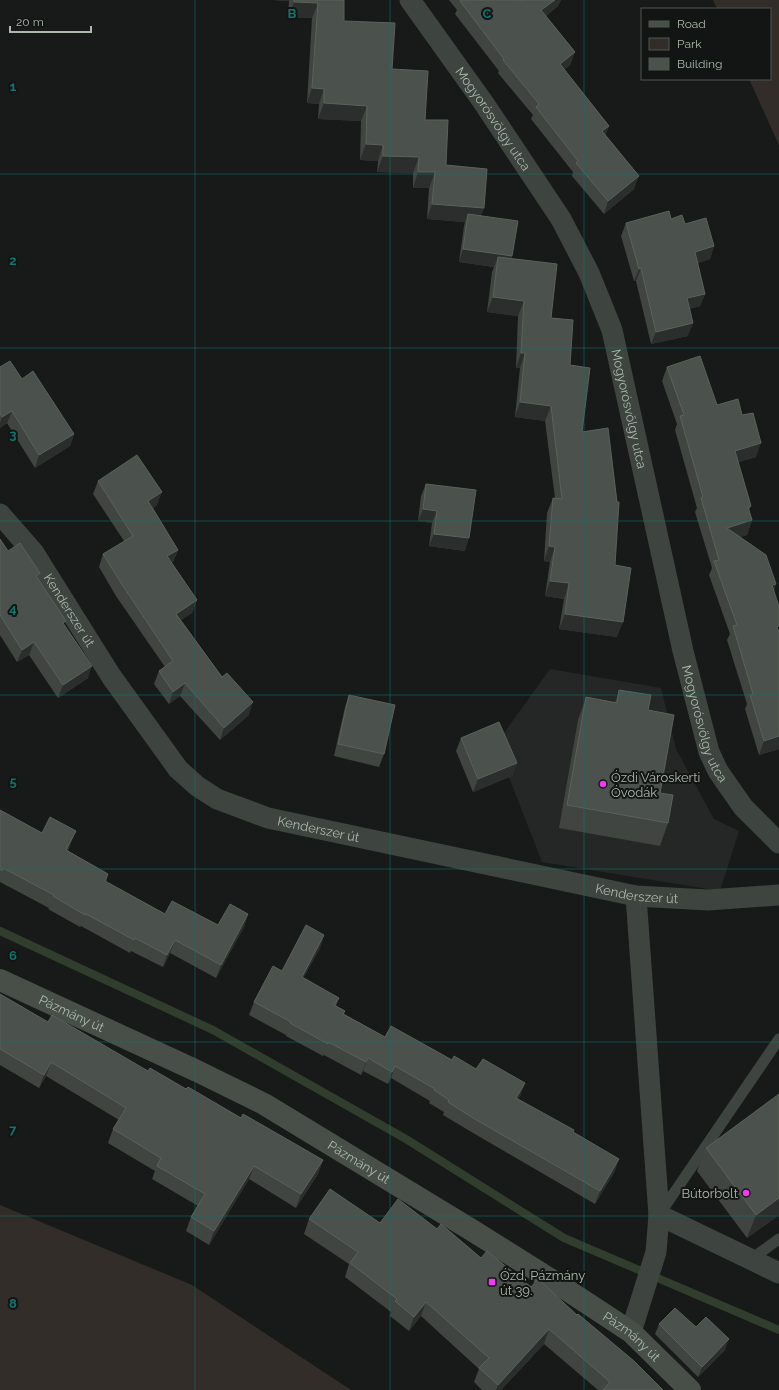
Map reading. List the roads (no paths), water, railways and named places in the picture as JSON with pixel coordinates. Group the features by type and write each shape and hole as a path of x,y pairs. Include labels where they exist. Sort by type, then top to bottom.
{"main road":[{"name":"Pázmány út","path":"0,980 197,1071 264,1104 476,1233 631,1332 690,1390"}],"street":[{"name":"Mogyorósvölgy utca","path":"410,0 483,102 561,219 589,273 612,330 683,651 709,752 718,772 743,807 779,843"},
{"name":"Kenderszer út","path":"0,514 34,553 111,676 178,769 197,786 217,799 268,818 636,896 708,900 779,895"},
{"path":"631,1332 656,1252 659,1215 636,896"},
{"path":"659,1215 779,1273"}],"lane":[{"path":"659,1215 779,1039"},
{"path":"750,1260 779,1239"}],"waterway":[{"path":"0,931 213,1030 406,1139 564,1238 779,1330"}],"place":[{"name":"Ózdi Városkerti Óvodák","path":"603,784"},
{"name":"Bútorbolt","path":"746,1193"},
{"name":"Ózd, Pázmány út 39.","path":"492,1282"}]}
